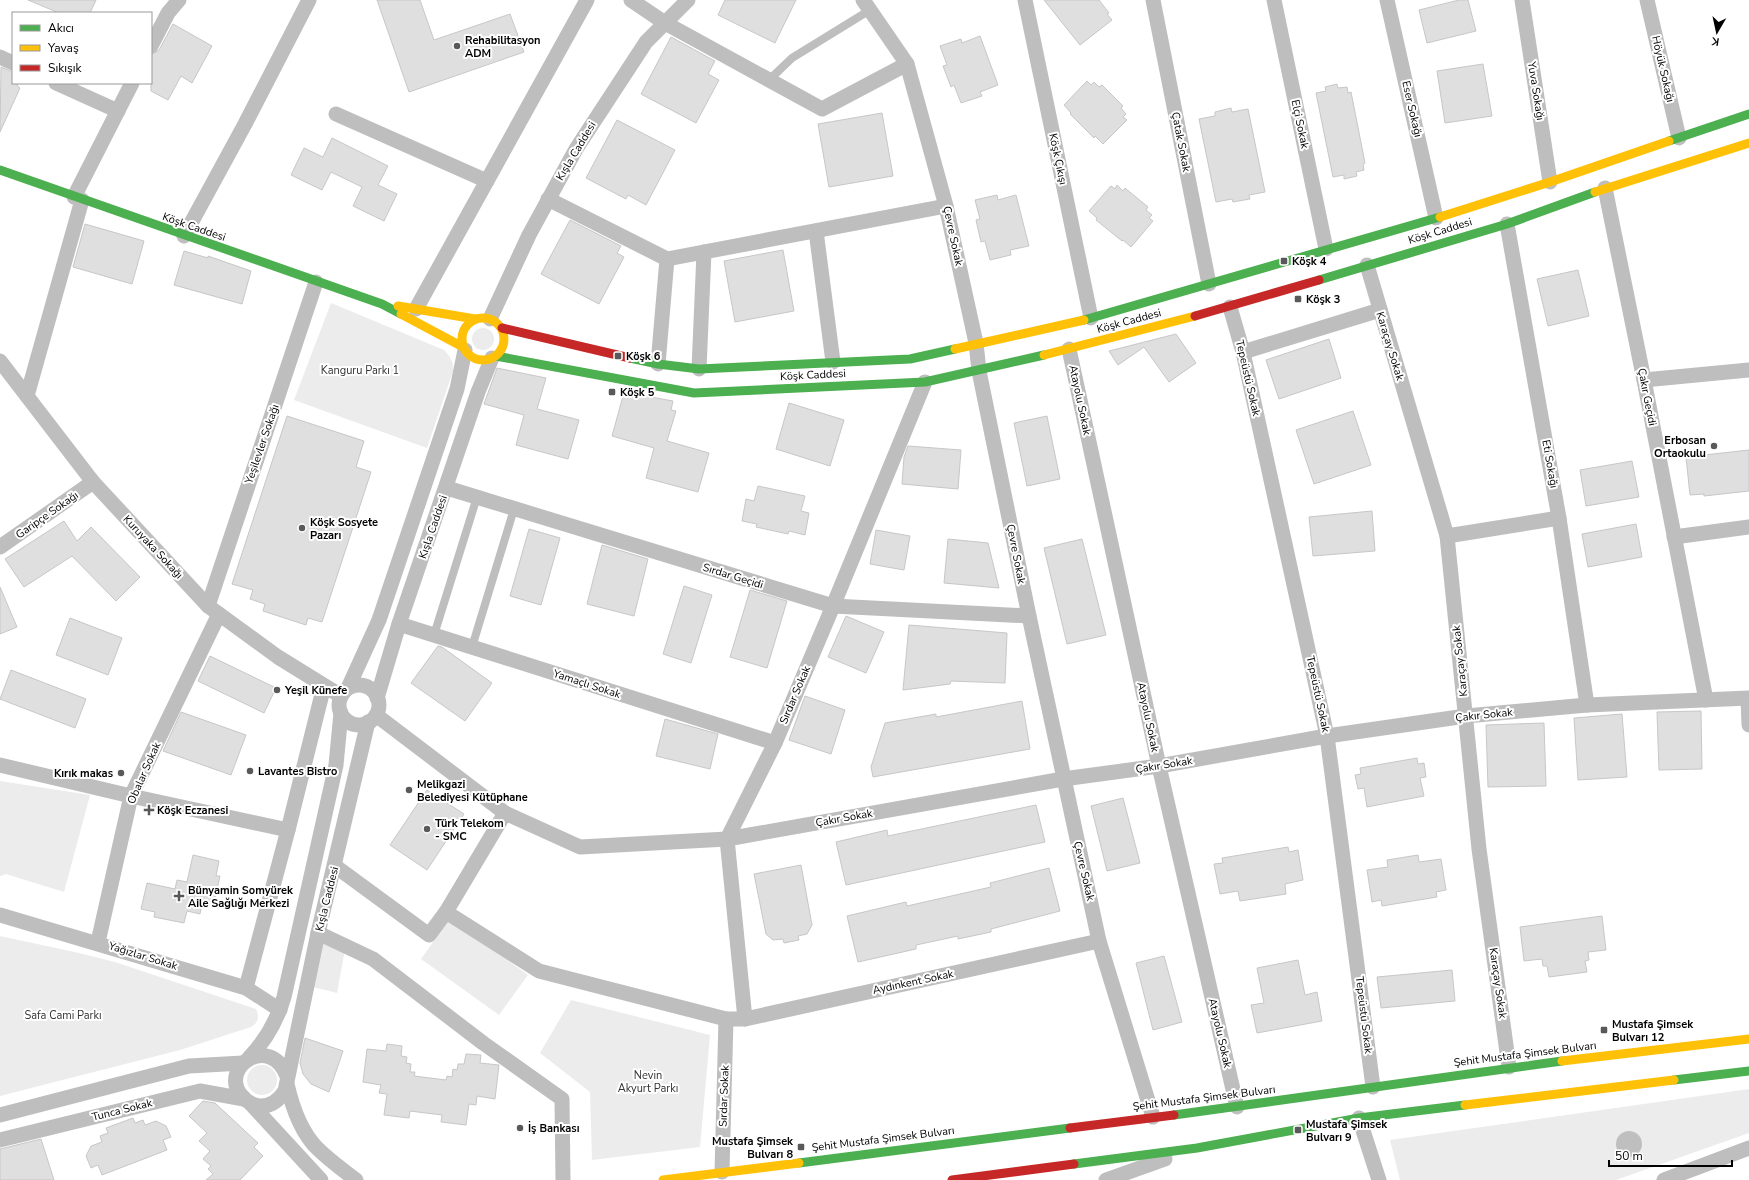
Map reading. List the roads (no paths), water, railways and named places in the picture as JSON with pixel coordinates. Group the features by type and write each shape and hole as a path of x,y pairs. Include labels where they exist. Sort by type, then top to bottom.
{"street":[{"path":"152,44 168,13 179,0"},
{"path":"184,236 246,124 309,0"},
{"path":"416,309 587,0"},
{"path":"631,0 665,23 822,109 907,64"},
{"name":"Kışla Caddesi","path":"496,324 509,276 548,199 576,149 646,42 688,0"},
{"name":"Köşk Çıkışı","path":"1025,0 1091,318"},
{"name":"Çatak Sokak","path":"1153,0 1209,284"},
{"name":"Elçi Sokak","path":"1274,0 1326,249"},
{"name":"Eser Sokağı","path":"1387,0 1436,218"},
{"name":"Yuva Sokağı","path":"1522,0 1550,182"},
{"name":"Höyük Sokağı","path":"1647,0 1679,138"},
{"name":"Çevre Sokak","path":"866,3 907,64 946,206 976,344 979,371 1029,616 1099,941 1153,1117"},
{"path":"0,57 12,63"},
{"path":"58,84 118,111"},
{"path":"27,396 78,199 132,84"},
{"path":"336,114 487,181"},
{"name":"Köşk Caddesi","path":"496,324 658,364 699,369 910,359 1091,318 1436,218 1550,182 1749,114"},
{"name":"Köşk Caddesi","path":"494,357 694,392 925,382 979,371 1069,349 1230,307 1507,224 1605,188 1749,143"},
{"name":"Köşk Caddesi","path":"0,170 78,199 382,304"},
{"name":"Çakır Geçidi","path":"1605,188 1706,700"},
{"path":"548,199 667,259 946,206"},
{"name":"Eti Sokağı","path":"1507,224 1559,518 1587,705"},
{"path":"816,231 833,362"},
{"path":"699,369 704,252"},
{"path":"658,364 667,259"},
{"name":"Karaçay Sokak","path":"1368,265 1447,536 1479,849 1509,1067"},
{"name":"Yeşilevler Sokağı","path":"213,610 316,282"},
{"path":"382,304 475,319 496,324 504,336 504,343 501,350 494,357 485,360 477,359 470,356 464,349 382,304"},
{"name":"Tepeüstü Sokak","path":"1230,307 1242,352 1327,736 1373,1087"},
{"path":"1242,352 1380,310"},
{"path":"464,349 461,340 462,332 469,323 475,319"},
{"name":"Kışla Caddesi","path":"344,692 379,620 457,389 464,349"},
{"name":"Atayolu Sokak","path":"1069,349 1159,766 1237,1107"},
{"name":"Kışla Caddesi","path":"377,698 399,624 478,392 494,357"},
{"name":"Kuruyaka Sokağı","path":"0,360 93,482 213,610 278,658 324,686 344,692"},
{"path":"1644,380 1749,370"},
{"name":"Sırdar Sokak","path":"727,839 775,743 925,382"},
{"name":"Garipçe Sokağı","path":"0,547 93,482"},
{"name":"Sırdar Geçidi","path":"446,488 833,606 1029,616"},
{"path":"1447,536 1559,518"},
{"path":"1674,537 1749,527"},
{"name":"Obalar Sokak","path":"98,942 131,796 213,610"},
{"name":"Yamaçlı Sokak","path":"399,624 775,743"},
{"path":"358,685 371,689 377,698 378,709 372,719 361,725 351,723 345,719 341,713 339,706 344,692 358,685"},
{"path":"246,988 324,686"},
{"path":"1748,698 1749,725"},
{"name":"Çakır Sokak","path":"505,813 580,847 727,839 1063,779 1159,766 1327,736 1466,716 1587,705 1748,698"},
{"name":"Kışla Caddesi","path":"246,1060 268,1035 280,1010 336,765 341,713"},
{"path":"335,866 429,935 446,912 505,813 372,719"},
{"name":"Kışla Caddesi","path":"287,1080 318,933 372,719"},
{"path":"0,765 131,796 288,830"},
{"path":"727,839 745,1019"},
{"name":"Aydınkent Sokak","path":"446,912 539,971 726,1019 745,1019 1099,941"},
{"name":"Yağızlar Sokak","path":"0,914 98,942 246,988 280,1010"},
{"path":"318,933 373,959 483,1043 562,1099 563,1180"},
{"name":"Sırdar Sokak","path":"722,1172 726,1019"},
{"name":"Şehit Mustafa Şimsek Bulvarı","path":"663,1180 1237,1107 1509,1067 1749,1039"},
{"path":"0,1115 190,1066 246,1060 257,1055 272,1057 279,1062 287,1080 296,1116 309,1138 316,1148 356,1180"},
{"path":"246,1060 238,1070 236,1077 236,1085 239,1093 321,1180"},
{"path":"952,1180 1197,1148 1359,1118 1749,1071"},
{"path":"248,1101 266,1105 274,1103 282,1095 287,1080"},
{"name":"Tunca Sokak","path":"0,1140 200,1091 248,1101"},
{"path":"1359,1118 1379,1180"},
{"path":"1106,1180 1197,1148"},
{"path":"1664,1180 1749,1148"}],"lane":[{"path":"769,80 792,58 866,3"},
{"path":"434,635 477,498"},
{"path":"472,648 514,509"}],"place":[{"name":"Rehabilitasyon ADM","path":"457,46"},
{"name":"Köşk 4","path":"1284,261"},
{"name":"Köşk 3","path":"1298,299"},
{"name":"Köşk 6","path":"618,356"},
{"name":"Köşk 5","path":"612,392"},
{"name":"Erbosan Ortaokulu","path":"1714,446"},
{"name":"Köşk Sosyete Pazarı","path":"302,528"},
{"name":"Yeşil Künefe","path":"277,690"},
{"name":"Lavantes Bistro","path":"250,771"},
{"name":"Kırık makas","path":"121,773"},
{"name":"Melikgazi Belediyesi Kütüphane","path":"409,790"},
{"name":"Köşk Eczanesi","path":"149,810"},
{"name":"Türk Telekom - SMC","path":"427,829"},
{"name":"Bünyamin Somyürek Aile Sağlığı Merkezi","path":"179,896"},
{"name":"Mustafa Şimsek Bulvarı 12","path":"1604,1030"},
{"name":"İş Bankası","path":"520,1128"},
{"name":"Mustafa Şimsek Bulvarı 9","path":"1298,1130"},
{"name":"Mustafa Şimsek Bulvarı 8","path":"801,1147"}],"park label":[{"name":"Kanguru Parkı 1","path":"360,370"},
{"name":"Safa Cami Parkı","path":"63,1015"},
{"name":"Nevin Akyurt Parkı","path":"648,1081"}]}
